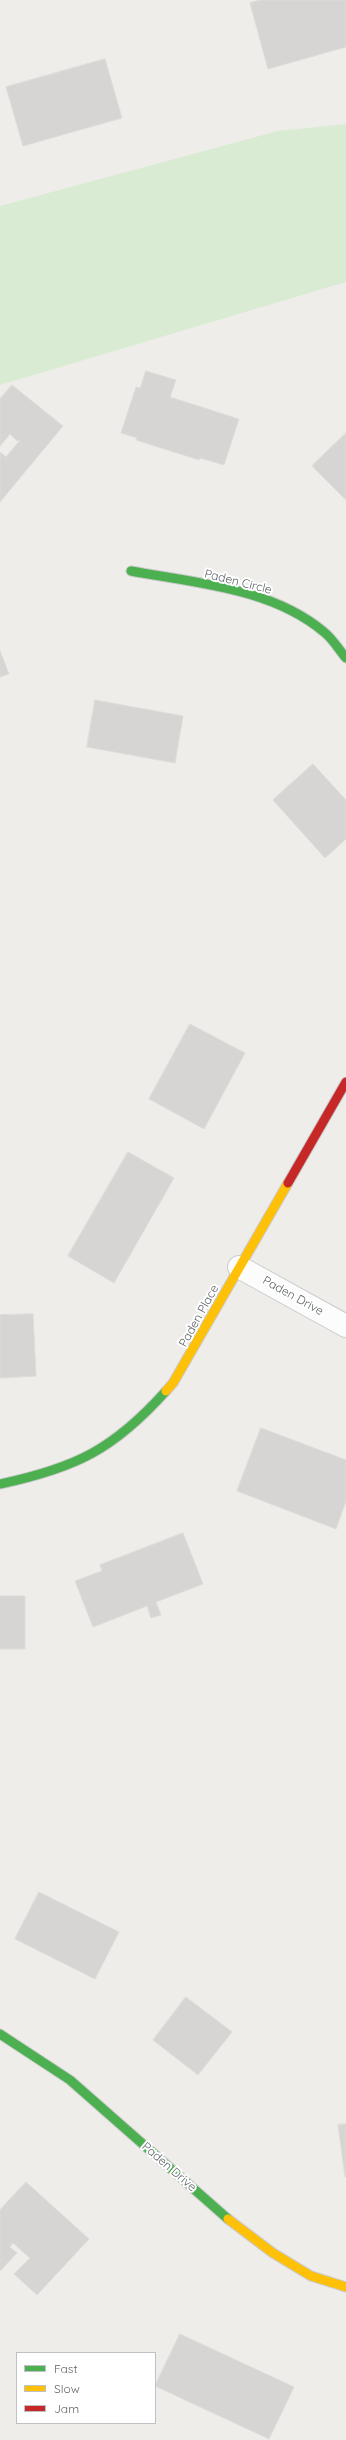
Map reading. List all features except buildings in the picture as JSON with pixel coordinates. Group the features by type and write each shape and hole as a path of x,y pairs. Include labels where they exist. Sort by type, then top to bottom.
{"street":[{"name":"Paden Circle","path":"131,571 261,598 291,610 325,633 346,658"},
{"name":"Paden Place","path":"0,1484 29,1478 75,1463 116,1440 144,1415 181,1371 346,1082"},
{"name":"Paden Drive","path":"239,1267 346,1326"},
{"name":"Paden Drive","path":"0,2034 70,2080 241,2230 273,2253 310,2276 346,2287"}],"green space":[{"path":"346,124 346,282 0,385 0,206 278,131"}],"traffic: fast":[{"path":"131,571 207,584 257,597 281,606 303,617 324,632 346,658"},
{"path":"0,1484 51,1471 92,1453 111,1442 129,1428 166,1391"},
{"path":"0,2034 70,2080 228,2219"}],"traffic: slow":[{"path":"166,1391 173,1383 288,1183"},
{"path":"228,2219 273,2253 311,2276 346,2287"}],"traffic: jam":[{"path":"288,1183 346,1082"}]}
